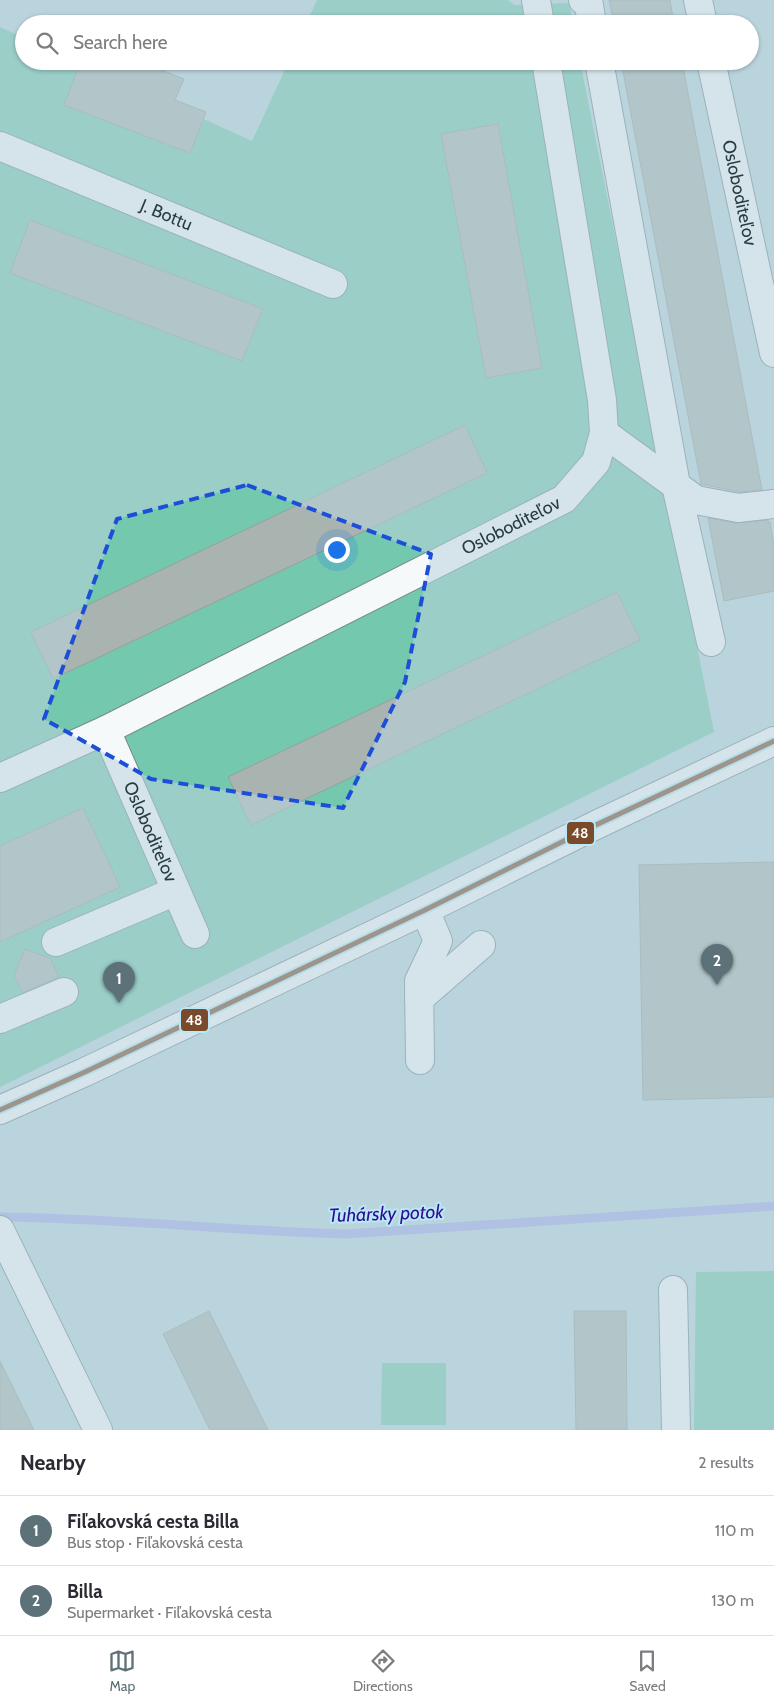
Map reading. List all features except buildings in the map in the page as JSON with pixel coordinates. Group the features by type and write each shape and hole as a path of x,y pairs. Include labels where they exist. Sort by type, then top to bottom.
{"street":[{"path":"536,0 538,15"},
{"path":"583,0 589,4 591,15"},
{"path":"698,0 701,15"},
{"name":"Osloboditeľov","path":"0,778 106,730 564,498 596,462 604,433 602,400 547,70"},
{"path":"601,70 676,485 711,642"},
{"name":"Osloboditeľov","path":"713,70 774,353"},
{"name":"J. Bottu","path":"0,146 333,284"},
{"path":"604,433 696,500 738,508 774,504"},
{"name":"Osloboditeľov","path":"106,730 195,934"},
{"path":"0,1110 85,1072 425,910 598,824 725,766 774,741"},
{"path":"56,942 176,891"},
{"path":"420,1060 419,981 438,941 425,910"},
{"path":"419,1002 481,945"},
{"path":"0,1019 64,992"},
{"path":"0,1230 98,1430"},
{"path":"673,1290 676,1430"}],"highlighted area":[{"path":"247,485 431,554 405,682 343,808 151,779 44,719 117,519"}],"green space":[{"path":"317,0 508,0 514,5 569,3 571,15 310,15"},
{"path":"0,27 15,34 15,70 96,70 252,141 285,70 582,70 714,732 0,1087"},
{"path":"774,1271 774,1430 694,1430 696,1272"},
{"path":"382,1363 446,1363 446,1425 381,1425"}],"waterway":[{"name":"Tuhársky potok","path":"0,1217 346,1234 774,1206"}],"transit line":[{"name":"48","path":"0,1110 85,1072 425,910 598,824 774,741"}],"place":[{"name":"Billa","path":"717,985"},
{"name":"Fiľakovská cesta Billa","path":"119,1003"}]}
